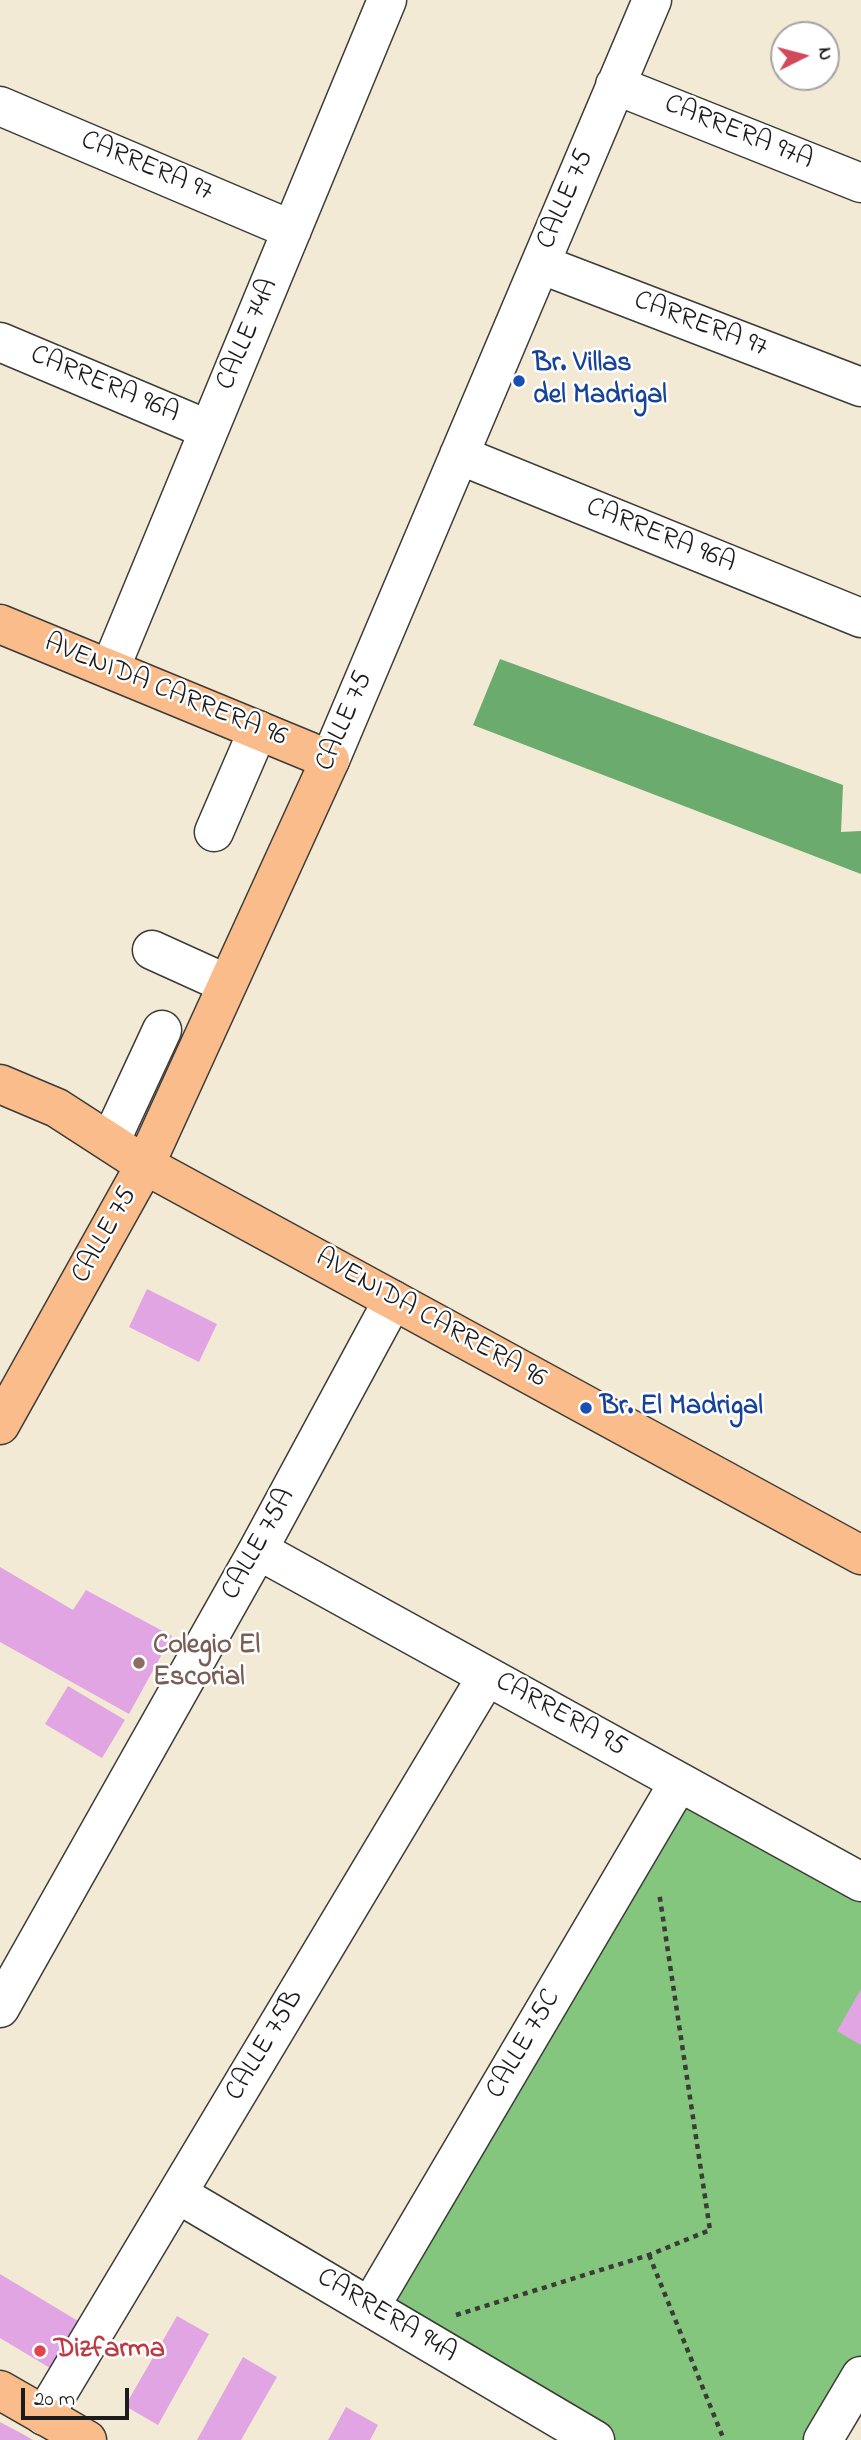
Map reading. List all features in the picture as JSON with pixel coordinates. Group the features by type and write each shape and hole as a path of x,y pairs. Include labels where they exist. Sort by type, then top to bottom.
{"main road":[{"name":"AVENIDA CARRERA 96","path":"0,624 330,760"},
{"name":"CALLE 75","path":"0,1425 145,1165 330,760"},
{"name":"AVENIDA CARRERA 96","path":"0,1084 57,1108 145,1165 861,1555"},
{"path":"0,2390 87,2440"}],"street":[{"name":"CALLE 74A","path":"110,669 387,0"},
{"name":"CALLE 75","path":"330,760 652,0"},
{"name":"CARRERA 97A","path":"615,85 861,183"},
{"name":"CARRERA 97","path":"0,106 292,230"},
{"name":"CARRERA 97","path":"540,264 861,387"},
{"name":"CARRERA 96A","path":"0,342 209,430"},
{"name":"CARRERA 96A","path":"459,455 861,618"},
{"path":"214,832 258,730"},
{"path":"152,950 228,984"},
{"path":"110,1142 162,1030"},
{"name":"CALLE 75A","path":"0,2008 258,1550 393,1300"},
{"name":"CARRERA 95","path":"258,1550 861,1882"},
{"name":"CALLE 75B","path":"44,2416 487,1676"},
{"name":"CALLE 75C","path":"370,2307 679,1782"},
{"name":"CARRERA 94A","path":"178,2194 595,2440"},
{"path":"823,2440 861,2376"}],"path":[{"path":"409,2330 649,2255 710,2230 658,1887"},
{"path":"649,2255 724,2440"}],"green space":[{"path":"500,659 843,785 841,832 861,831 861,874 473,725"},
{"path":"679,1782 861,1882 861,2376 823,2440 595,2440 370,2307"}],"building":[{"path":"147,1289 217,1324 199,1362 129,1327"},
{"name":"Colegio El Escorial","path":"0,1567 73,1610 86,1590 172,1636 129,1714 0,1642"},
{"path":"68,1686 125,1720 102,1758 45,1724"},
{"path":"861,1989 861,2045 837,2031"},
{"path":"0,2274 83,2324 55,2371 0,2338"},
{"path":"177,2316 209,2334 158,2425 125,2406"},
{"path":"243,2357 277,2377 241,2440 197,2440"},
{"path":"346,2407 378,2425 370,2440 328,2440"},
{"path":"0,2422 19,2432 33,2440 0,2440"}],"place":[{"name":"Br. Villas del Madrigal","path":"519,381"},
{"name":"Br. El Madrigal","path":"586,1408"},
{"name":"Colegio El Escorial","path":"139,1663"},
{"name":"Dizfarma","path":"40,2351"}]}
